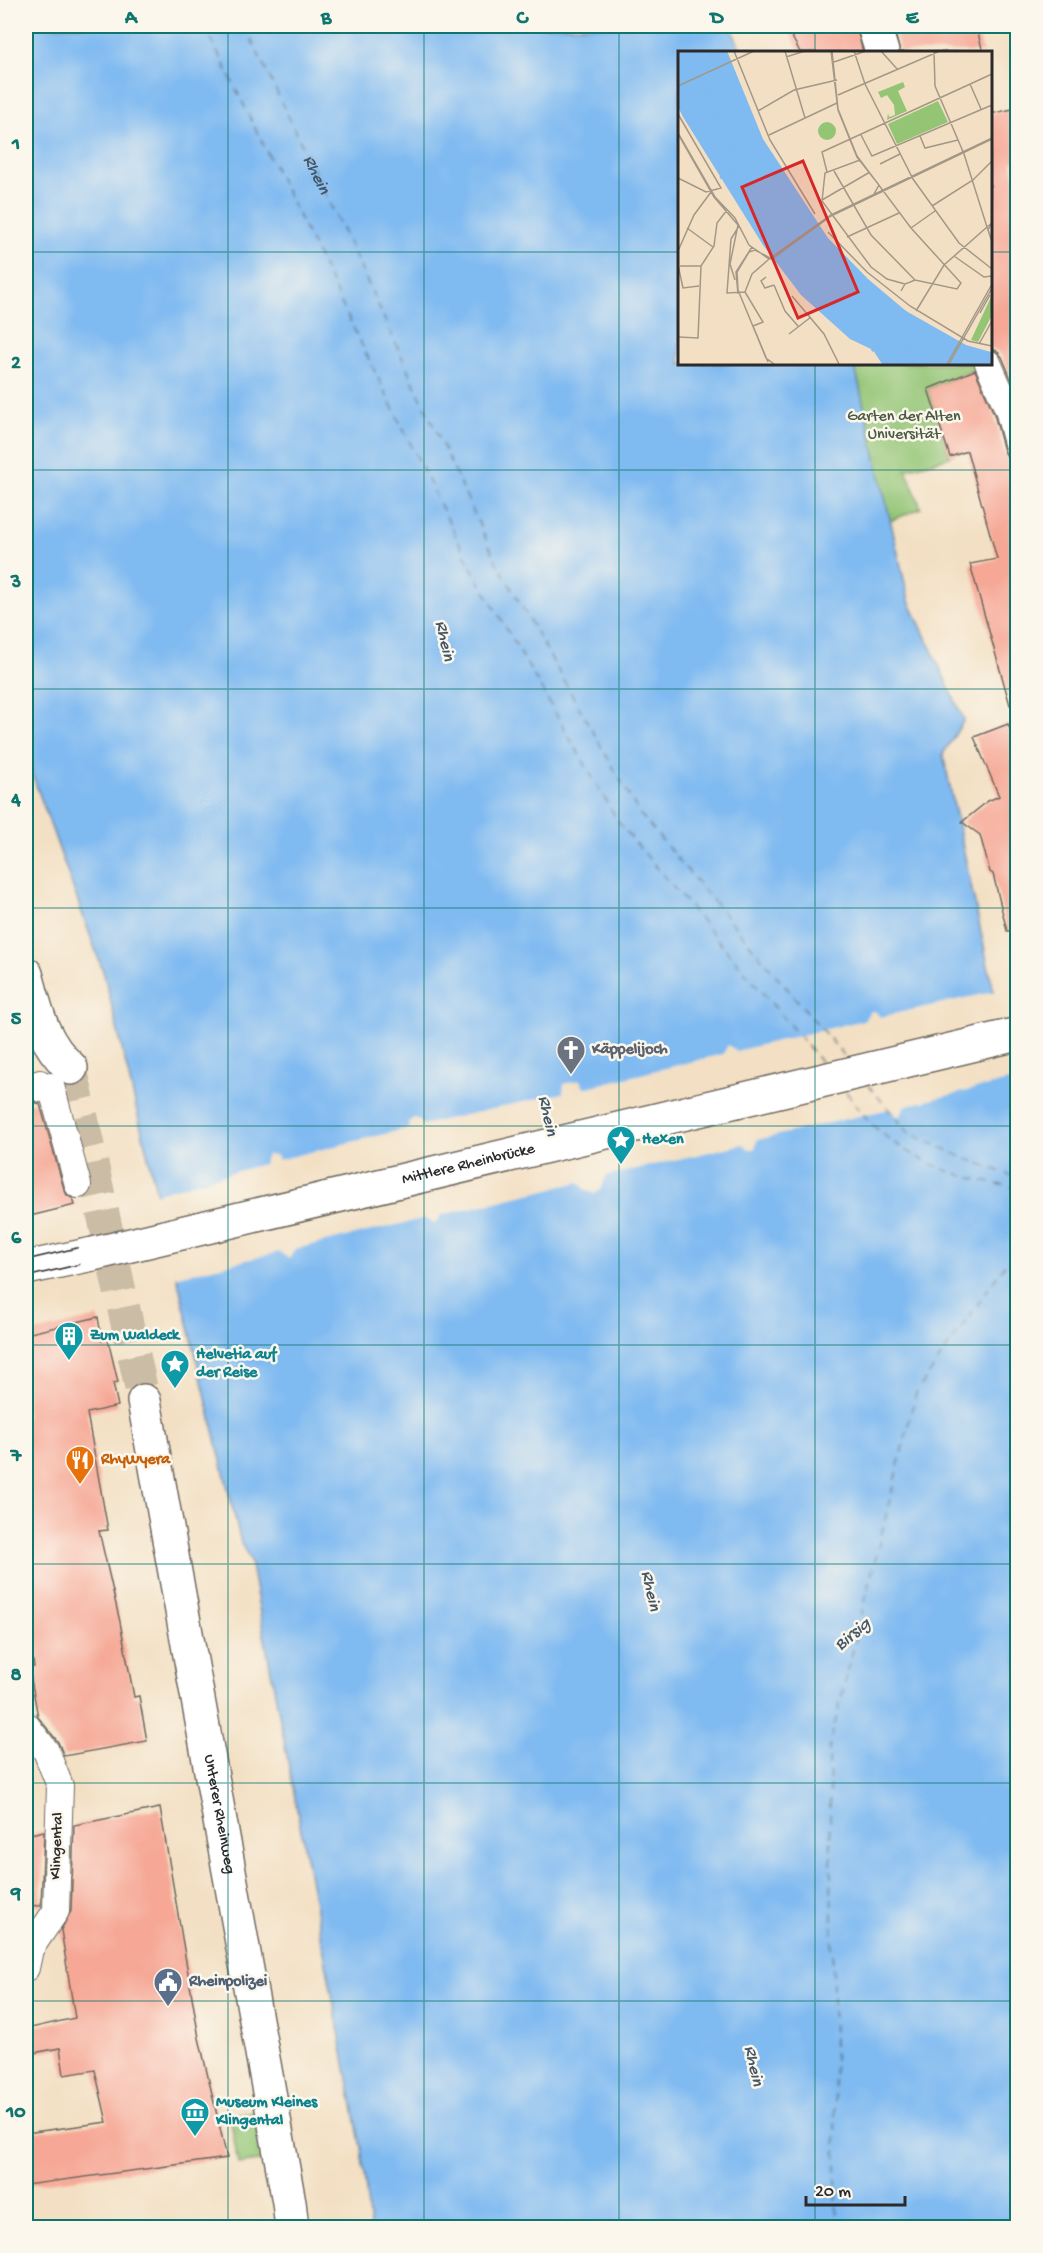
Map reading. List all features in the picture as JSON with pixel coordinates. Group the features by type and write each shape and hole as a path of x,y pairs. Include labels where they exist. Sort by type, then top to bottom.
{"street":[{"path":"874,26 882,51"},
{"path":"988,364 1008,409 1017,447"},
{"path":"26,974 33,1030 71,1068"},
{"name":"Mittlere Rheinbrücke","path":"26,1268 1017,1034"},
{"path":"40,1083 41,1089 51,1086 78,1185"},
{"name":"Unterer Rheinweg","path":"144,1401 292,2228"},
{"name":"Klingental","path":"26,1725 46,1751 60,1786 56,1911 30,1949 26,1968"}],"green space":[{"name":"Garten der Alten Universität","path":"854,364 971,364 976,369 928,389 950,457 906,469 921,508 890,521"},
{"path":"258,2111 265,2160 238,2164 230,2115"}],"water":[{"path":"26,26 730,26 742,51 678,51 678,364 854,364 909,601 964,720 943,754 992,984 1017,1071 1017,2227 370,2227 361,2148 250,1560 241,1543 104,974 26,757"}],"pier":[{"path":"997,991 1018,1060 1017,1079 904,1106 898,1117 889,1109 757,1140 755,1148 752,1149 748,1149 743,1144 606,1176 602,1188 595,1194 585,1189 579,1182 441,1215 435,1224 426,1218 295,1249 289,1259 280,1252 174,1277 154,1194 263,1164 267,1155 276,1156 278,1160 409,1128 409,1122 414,1118 420,1120 422,1125 563,1093 564,1084 580,1080 584,1088 723,1054 728,1045 736,1051 864,1020 871,1011 876,1012 880,1017"}],"building":[{"path":"786,26 856,26 863,51 799,51"},
{"path":"893,26 976,26 983,51 900,51"},
{"path":"1017,108 1017,161 1012,162 1017,191 1017,393 1002,357 992,349 992,114"},
{"path":"975,370 994,414 1004,451 1008,458 1017,462 1017,704 1010,705 970,564 997,559 967,451 950,457 928,389"},
{"path":"1008,724 1017,747 1017,930 1007,931 993,874 990,872 980,835 962,822 988,801 999,796 974,737"},
{"path":"34,1102 40,1104 64,1189 75,1205 26,1217 26,1104"},
{"path":"98,1317 102,1341 108,1340 118,1382 113,1383 118,1406 87,1413 108,1530 99,1531 134,1697 139,1696 147,1741 64,1756 58,1742 38,1717 29,1668 34,1667 26,1621 26,1334"},
{"path":"160,1808 199,2038 227,2158 26,2185 26,2133 107,2122 95,2070 64,2075 60,2048 28,2054 26,2036 26,2029 75,2018 61,1930 71,1911 74,1825"},
{"path":"44,1831 41,1906 26,1905 26,1835"}],"ferry route":[{"path":"205,26 472,569 619,823 822,1063"},
{"path":"245,26 365,277 496,561 639,813 846,1058"},
{"path":"868,1085 909,1133 962,1157 1018,1178"},
{"path":"846,1092 872,1124 888,1138 922,1160 977,1180 1018,1188"},
{"path":"837,2228 829,1748 916,1393 1018,1246"}],"tunnel":[{"path":"71,1068 144,1401"}],"tram line":[{"path":"26,1260 1018,1026"},
{"path":"26,1277 1018,1042"}],"place":[{"name":"Käppelijoch","path":"571,1076"},
{"name":"Hexen","path":"621,1166"},
{"name":"Zum Waldeck","path":"69,1362"},
{"name":"Helvetia auf der Reise","path":"175,1390"},
{"name":"RhyWyera","path":"80,1486"},
{"name":"Rheinpolizei","path":"168,2008"},
{"name":"Museum Kleines Klingental","path":"195,2138"}],"water label":[{"name":"Rhein","path":"316,175"},
{"name":"Rhein","path":"444,641"},
{"name":"Rhein","path":"547,1116"},
{"name":"Rhein","path":"650,1591"},
{"name":"Birsig","path":"853,1635"},
{"name":"Rhein","path":"753,2066"}]}
